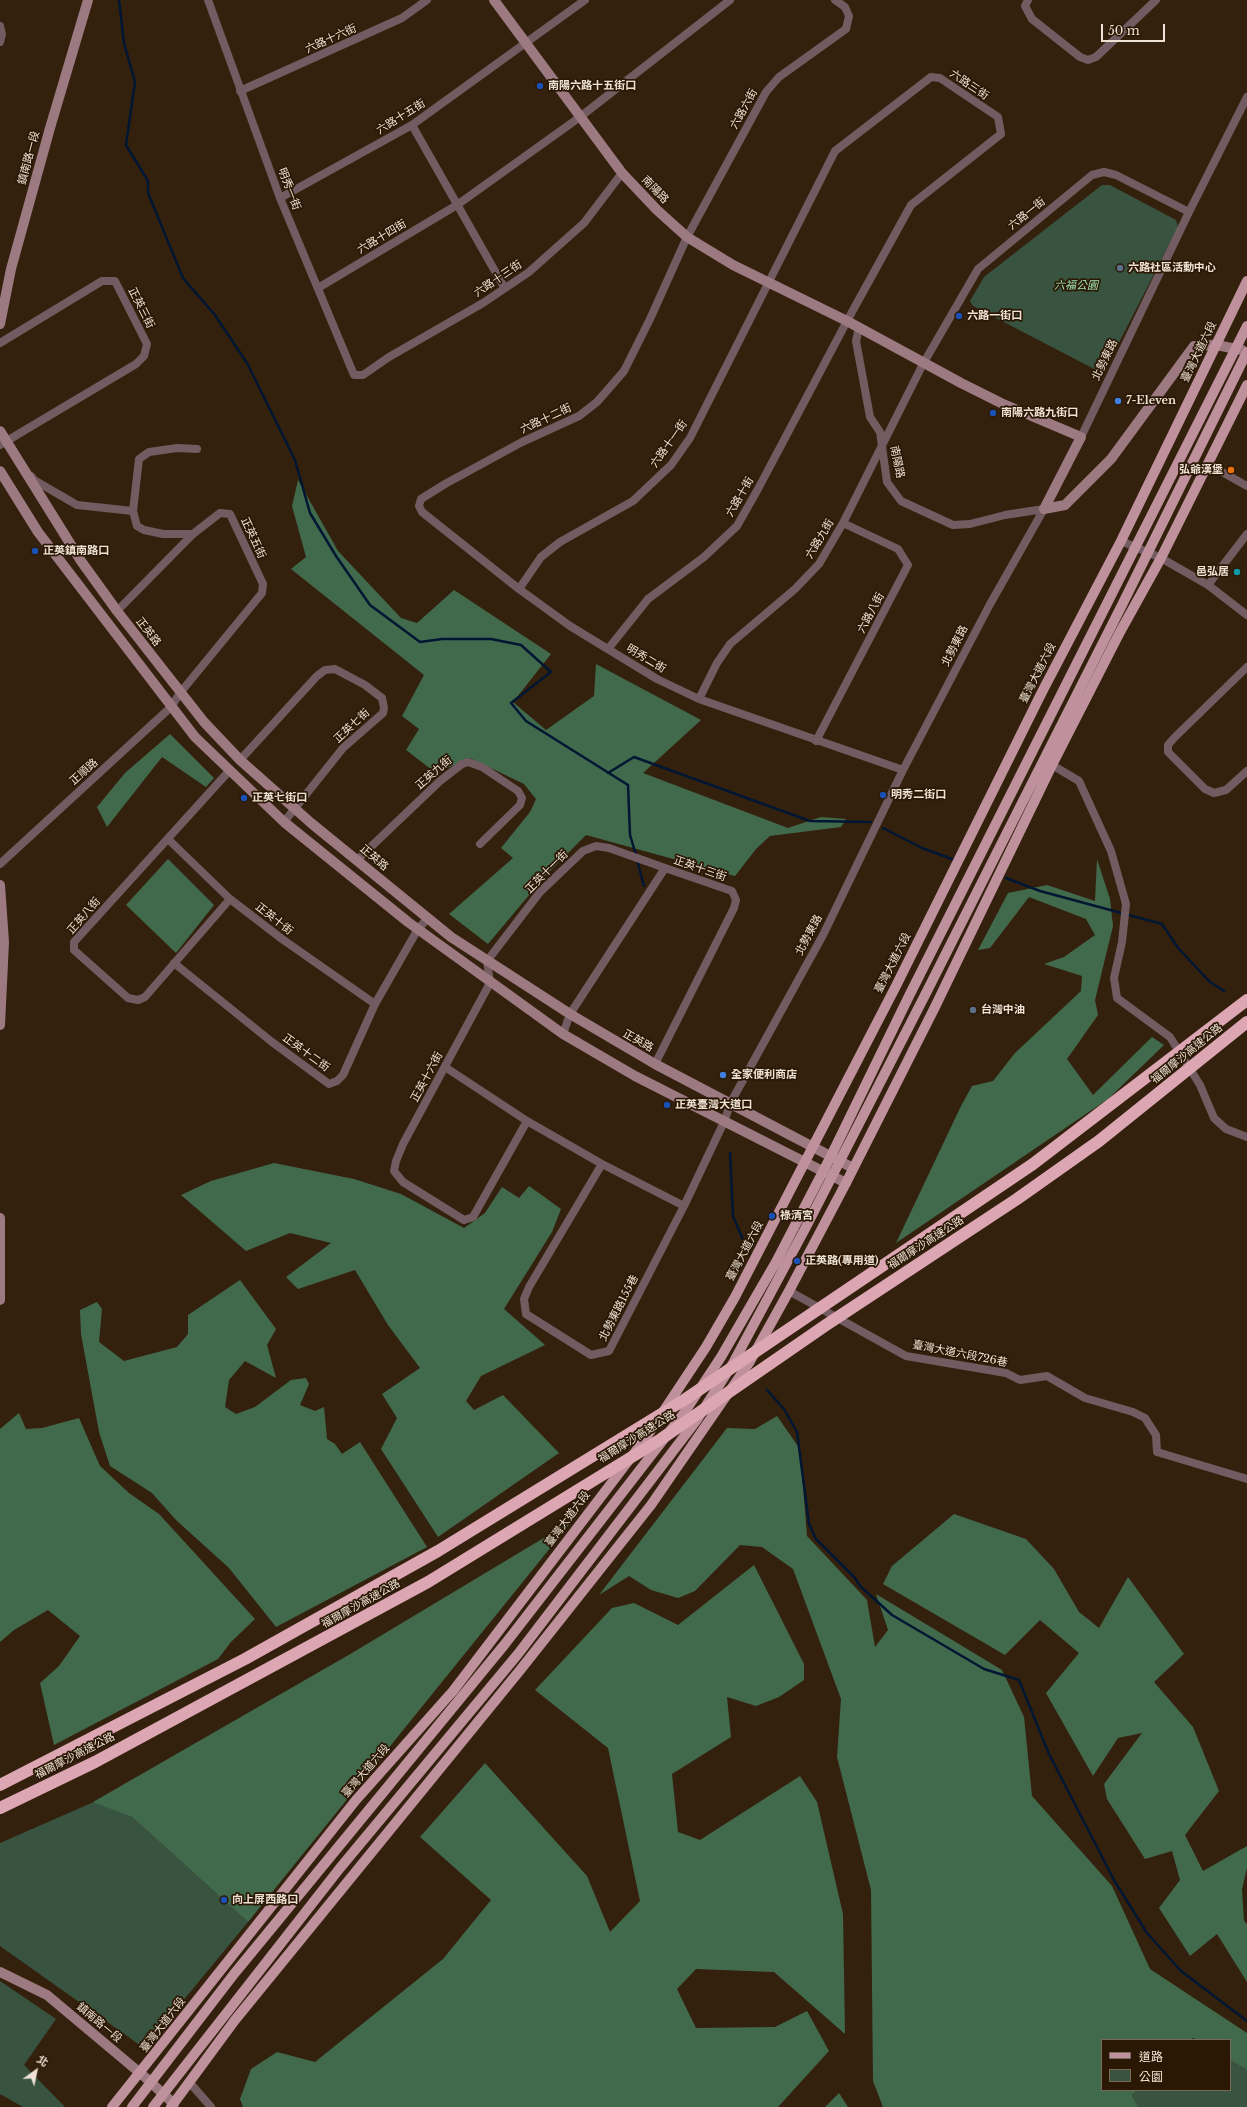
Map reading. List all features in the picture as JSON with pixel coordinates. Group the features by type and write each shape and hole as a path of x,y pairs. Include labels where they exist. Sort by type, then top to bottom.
{"highway":[{"name":"福爾摩沙高速公路","path":"0,1786 245,1659 438,1552 684,1400 1033,1164 1247,1000"},
{"name":"福爾摩沙高速公路","path":"0,1808 95,1762 428,1582 661,1439 826,1325 1017,1199 1099,1141 1247,1022"}],"main road":[{"name":"臺灣大道六段","path":"112,2107 356,1800 452,1691 645,1439 706,1347 732,1303 812,1145 896,986 1042,692 1121,541 1247,281"},
{"path":"153,2107 340,1868 518,1654 696,1421 732,1364 832,1176 835,1158 910,994 1134,546 1247,326"},
{"path":"132,2107 152,2083 234,1974 504,1644 684,1413 721,1357 776,1262 822,1172 835,1158 923,1000 1247,352"},
{"path":"173,2106 240,2013 521,1670 651,1505 749,1363 846,1183 935,1007 1052,765 1120,632 1161,558 1247,385"}],"street":[{"name":"鎮南路一段","path":"0,324 11,269 50,128 88,0"},
{"name":"明秀一街","path":"208,0 280,198 354,375 363,375"},
{"name":"六路十六街","path":"240,91 402,18 427,0"},
{"name":"南陽路","path":"494,0 622,173 657,210 687,237 769,283 847,321 923,364 1001,403 1082,437"},
{"name":"六路十五街","path":"280,198 412,125 585,0"},
{"path":"580,118 730,0"},
{"name":"六路六街","path":"687,237 766,92 779,77 846,29 849,16 845,7 835,0"},
{"path":"1028,0 1025,6 1032,19 1080,56 1088,60 1096,57 1156,0"},
{"path":"0,26 2,34 0,42"},
{"name":"六路三街","path":"769,283 835,151 931,77 940,78 998,117 1001,134 911,205 847,321"},
{"name":"北勢東路","path":"684,1206 724,1122 731,1102 823,935 904,770 989,606 1044,509 1082,437 1189,212 1247,97"},
{"name":"六路十四街","path":"318,288 457,204 580,118"},
{"path":"412,125 504,287"},
{"name":"六路一街","path":"923,364 978,269 1092,175 1104,172 1116,175 1189,212"},
{"name":"六路十三街","path":"363,375 389,357 483,303 504,287 529,272 584,223 622,173"},
{"name":"六路十二街","path":"421,499 522,442 579,416 596,402 624,371 650,319 687,237"},
{"name":"正英三街","path":"0,343 102,281 115,281 147,344 144,356 136,364 4,443"},
{"name":"六路十一街","path":"519,589 541,557 560,542 633,501 670,465 690,438 769,283"},
{"name":"六路十街","path":"608,649 648,599 704,557 736,526 758,489 847,321"},
{"name":"南陽路","path":"859,328 856,341 870,417 880,432 887,482 901,501 953,525 970,524 1005,515 1044,509"},
{"path":"1044,509 1065,505 1111,459 1194,346 1216,345 1236,348 1247,352"},
{"name":"六路九街","path":"699,698 717,664 730,644 795,589 819,564 843,523 923,364"},
{"name":"正英路","path":"0,432 4,443 81,561 117,611 180,693 204,722 240,760 357,860 428,918 487,961 570,1014 655,1064 731,1102 853,1168"},
{"path":"4,443 34,480 78,505 133,511"},
{"path":"193,534 163,534 144,530 137,526 133,511 139,459 149,452 177,448 197,449"},
{"path":"1208,464 1247,486"},
{"path":"0,471 38,532 171,707 196,737 284,822 418,929 490,983 563,1034 635,1076 846,1183"},
{"name":"明秀二街","path":"421,499 419,506 422,512 519,589 570,626 657,679 699,698 816,741 904,770"},
{"name":"正英五街","path":"117,611 193,534 220,513 230,514 263,584 262,593 180,693"},
{"name":"六路八街","path":"816,741 908,565 898,549 843,523"},
{"path":"1208,585 1247,534"},
{"path":"1121,541 1161,558 1208,585 1247,615"},
{"path":"1247,667 1168,746 1168,752 1205,789 1214,793 1226,790 1247,771"},
{"name":"正英七街","path":"240,760 317,676 326,670 335,670 364,685 382,698 384,708 383,713 343,748 284,822"},
{"name":"正順路","path":"0,864 171,707 180,693"},
{"name":"正英九街","path":"357,860 440,781 462,764 468,762 482,767 518,791 522,798 520,805 480,844"},
{"path":"1052,765 1079,781 1111,851 1126,904 1114,978 1117,998 1170,1037 1200,1085 1214,1118 1226,1129 1247,1137"},
{"name":"正英八街","path":"230,770 74,942 74,950 128,998 138,1000 145,997 230,899"},
{"name":"正英十街","path":"168,839 230,899 282,939 375,1004"},
{"name":"正英十一街","path":"487,961 540,892 583,851 596,846 609,848 665,868"},
{"name":"正英十三街","path":"563,1034 570,1014 665,868 732,891 736,900 734,908 655,1064"},
{"path":"0,885 4,942 0,1025"},
{"name":"正英十二街","path":"174,963 272,1042 329,1084 337,1081 342,1075 375,1004 418,929 428,918"},
{"path":"487,961 490,983"},
{"name":"正英十六街","path":"490,983 396,1161 394,1171 403,1182 464,1220 473,1216 527,1120"},
{"path":"445,1067 527,1120 602,1164 684,1206"},
{"name":"北勢東路155巷","path":"602,1164 529,1287 524,1299 526,1314 591,1355 609,1351 684,1206"},
{"path":"0,1218 0,1300"},
{"name":"臺灣大道六段726巷","path":"789,1291 906,1356 1006,1373 1020,1380 1047,1376 1084,1398 1134,1412 1145,1418 1156,1434 1157,1452 1247,1479"},
{"name":"鎮南路一段","path":"0,1972 47,1995 152,2083 164,2094 173,2106"},
{"path":"190,2083 211,2107"}],"green space":[{"name":"六福公園","path":"1102,185 1110,185 1176,220 1178,227 1106,368 1100,372 973,306 970,301 984,277"},
{"path":"298,480 338,551 401,618 417,623 454,590 551,654 513,702 546,730 594,696 596,664 701,720 643,773 788,828 821,817 846,819 841,827 770,836 756,849 735,876 586,835 545,876 488,944 449,914 513,858 501,848 530,812 536,799 524,784 470,758 436,773 406,750 419,729 402,716 424,675 291,569 306,557 292,506"},
{"path":"170,734 214,778 206,787 162,757 107,827 97,807 125,773"},
{"path":"168,859 214,905 176,953 126,905"},
{"path":"1097,859 1110,899 1113,926 1095,1000 1098,1015 1067,1059 1093,1095 1152,1037 1164,1045 1108,1099 896,1243 972,1086 993,1081 1015,1053 1081,991 1082,976 1044,964 1064,957 1095,935 1086,919 1029,897 990,948 978,950 1008,893 1047,885 1095,901"},
{"path":"274,1163 354,1179 401,1194 464,1228 485,1213 502,1187 519,1198 529,1186 561,1209 552,1232 504,1309 545,1345 481,1376 466,1401 474,1410 503,1395 559,1453 438,1537 381,1449 397,1418 382,1394 420,1368 388,1325 355,1270 298,1289 286,1277 331,1243 290,1233 246,1251 181,1195 211,1181"},
{"path":"240,1280 276,1329 267,1345 276,1378 245,1361 229,1380 225,1407 236,1414 255,1407 291,1380 306,1378 309,1384 300,1405 315,1411 324,1407 327,1439 335,1444 342,1454 360,1442 427,1547 276,1627 229,1568 176,1520 152,1493 110,1466 99,1432 81,1334 80,1310 97,1302 102,1309 99,1342 124,1361 177,1347 188,1334 188,1315"},
{"path":"19,1413 26,1429 42,1428 79,1418 100,1466 129,1493 159,1514 255,1619 231,1642 218,1659 54,1745 40,1683 59,1666 80,1636 48,1610 14,1630 0,1642 0,1429"},
{"path":"777,1416 800,1449 807,1536 867,1600 875,1647 888,1630 876,1594 1002,1670 1024,1717 1032,1796 1112,1886 1150,1969 1247,2033 1247,2070 1231,2061 1231,2039 1101,2039 1101,2091 1137,2091 1132,2095 1138,2107 883,2107 873,2081 871,1890 837,1757 841,1699 793,1569 762,1547 740,1545 695,1591 678,1598 651,1590 629,1576 599,1595 727,1428 755,1429"},
{"path":"954,1514 1026,1539 1054,1569 1079,1612 1099,1628 1128,1577 1184,1654 1154,1682 1193,1727 1219,1791 1185,1835 1203,1871 1247,1846 1247,1868 1242,1889 1244,1921 1247,1924 1247,1982 1217,1934 1190,1956 1159,1908 1180,1880 1172,1851 1145,1859 1107,1799 1104,1784 1142,1733 1118,1738 1093,1776 1046,1693 1079,1653 1040,1620 1005,1655 883,1584 892,1566"},
{"path":"572,1521 248,1922 132,1817 93,1802 352,1653"},
{"path":"754,1565 804,1664 804,1680 779,1697 756,1706 727,1697 731,1737 672,1774 678,1832 700,1840 800,1776 817,1802 843,1914 845,2034 774,1972 696,1969 677,1989 696,2028 775,2027 807,2011 829,2051 778,2107 243,2107 240,2099 251,2069 277,2052 315,2062 443,1959 491,1900 420,1837 485,1763 587,1876 610,1932 640,1901 608,1748 535,1690 612,1608 634,1603 678,1625"},
{"path":"96,1801 132,1817 248,1922 144,2048 0,1946 0,1843"},
{"path":"0,1981 56,2019 24,2065 65,2107 23,2107 0,2094"},
{"path":"1231,2061 1247,2070 1247,2107 1138,2107 1132,2095 1137,2091 1231,2091"},
{"path":"839,2093 848,2107 825,2107"}],"waterway":[{"path":"119,0 124,43 135,82 126,145 148,181 148,193 183,278 215,315 247,363 295,460 310,513 336,556 370,605 420,642 442,639 491,639 521,645 551,672 511,703 526,721 628,785 630,835 636,855"},
{"path":"608,773 634,757 810,821 871,822"},
{"path":"883,828 922,848 952,859"},
{"path":"637,860 644,886"},
{"path":"1006,878 1040,891 1162,924 1179,949 1210,982 1224,991"},
{"path":"730,1153 733,1216 749,1254"},
{"path":"767,1390 784,1409 797,1432 809,1524 816,1539 855,1578 860,1586 892,1615 984,1669 1019,1680 1049,1754 1114,1880 1147,1933 1181,1971 1247,2021"}],"place":[{"name":"南陽六路十五街口","path":"540,86"},
{"name":"六路社區活動中心","path":"1120,268"},
{"name":"六路一街口","path":"959,316"},
{"name":"7-Eleven","path":"1118,401"},
{"name":"南陽六路九街口","path":"993,413"},
{"name":"弘爺漢堡","path":"1231,470"},
{"name":"正英鎮南路口","path":"35,551"},
{"name":"邑弘居","path":"1237,572"},
{"name":"明秀二街口","path":"883,795"},
{"name":"正英七街口","path":"244,798"},
{"name":"台灣中油","path":"973,1010"},
{"name":"全家便利商店","path":"723,1075"},
{"name":"正英臺灣大道口","path":"667,1105"},
{"name":"祿清宮","path":"772,1216"},
{"name":"正英路(專用道)","path":"797,1261"},
{"name":"向上屏西路口","path":"224,1900"}]}
